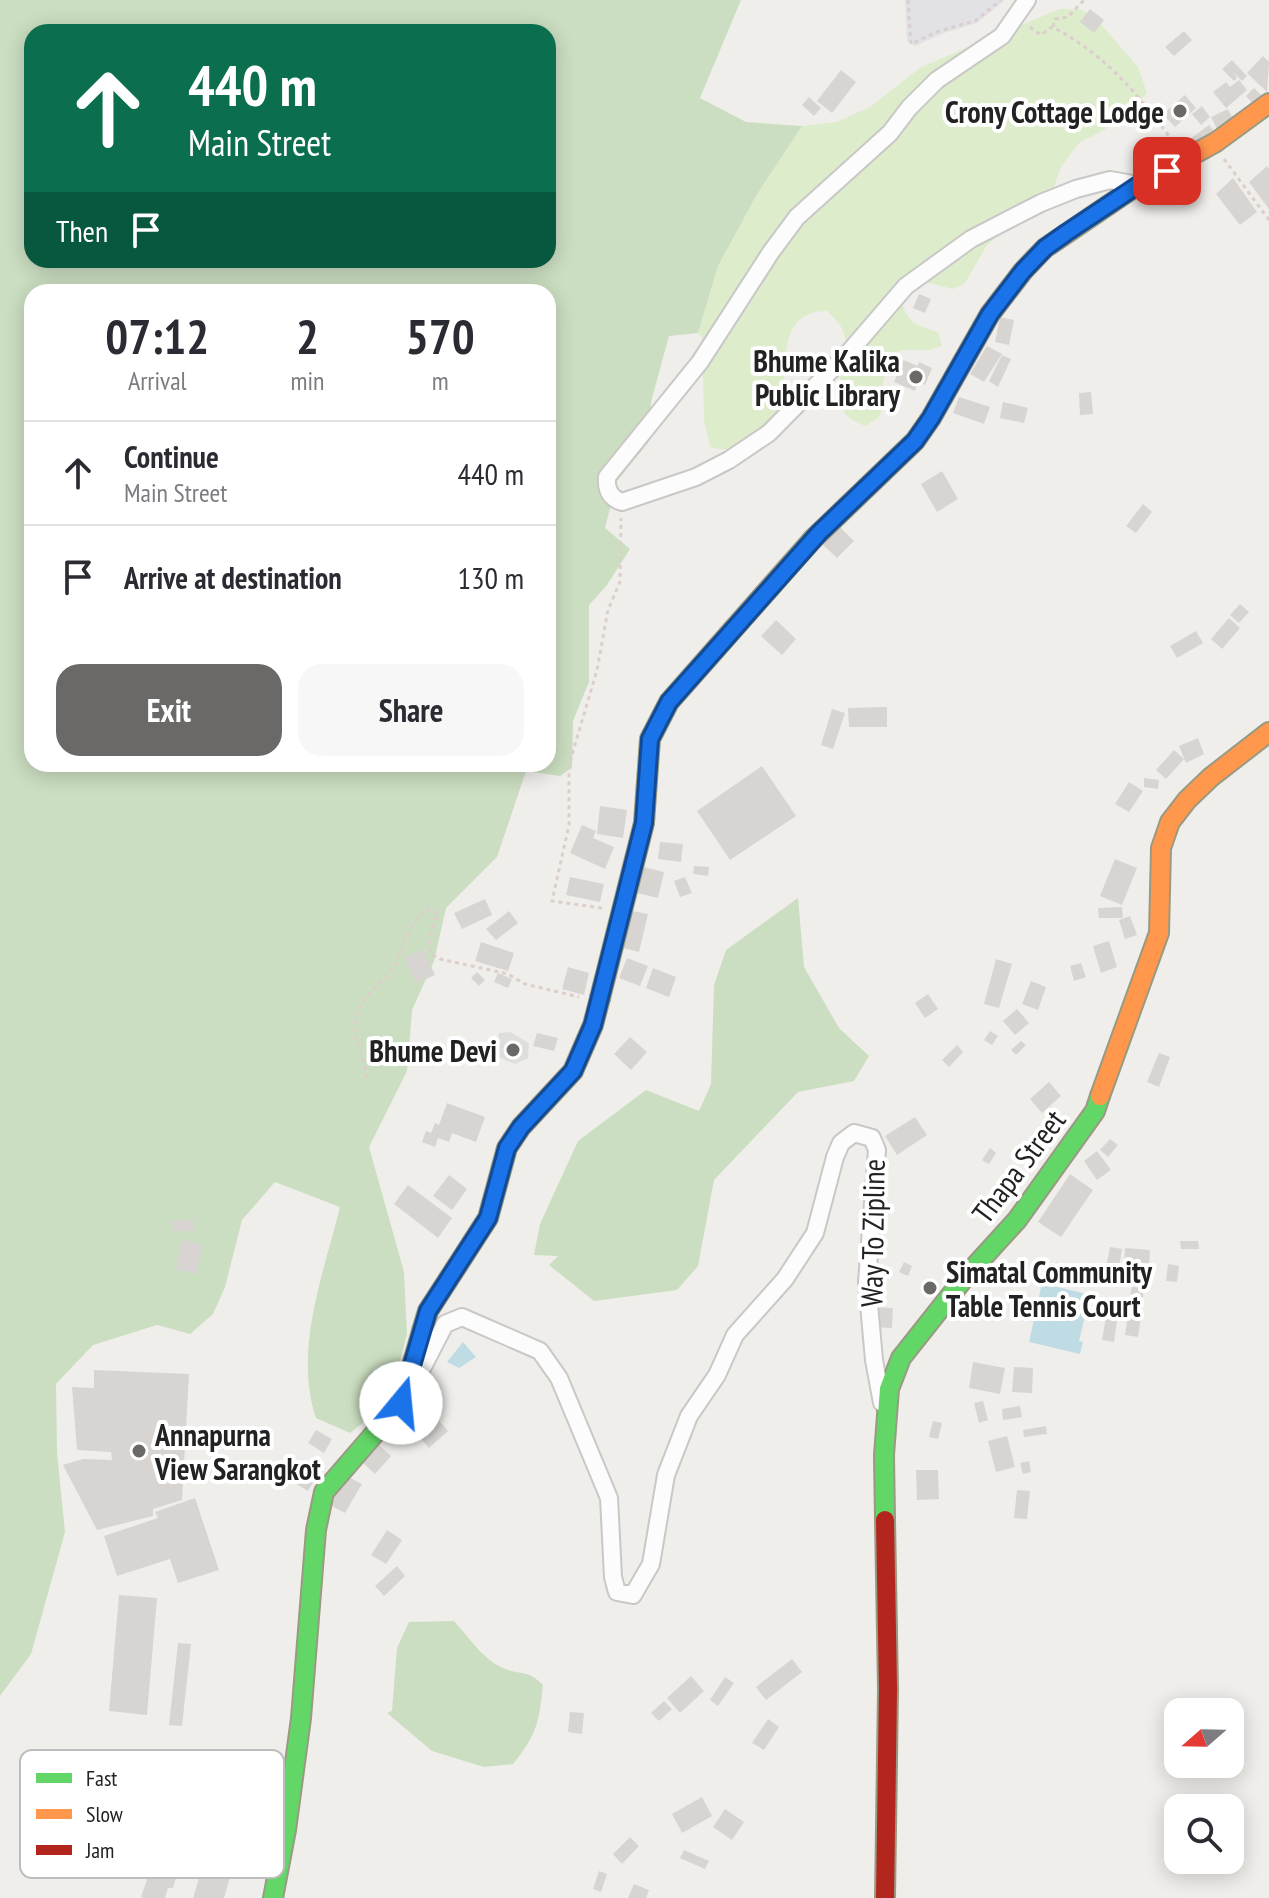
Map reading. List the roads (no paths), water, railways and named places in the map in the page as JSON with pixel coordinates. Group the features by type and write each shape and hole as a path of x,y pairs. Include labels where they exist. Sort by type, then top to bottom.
{"street":[{"path":"1025,4 1002,36 937,80 890,133 797,217 700,362 607,477 606,488 616,500 622,502 696,477 729,460 769,433 858,342 906,286 971,239 1041,203 1076,189 1110,180 1138,185"},
{"path":"284,1840 301,1718 316,1530 324,1492 401,1403 428,1311 488,1218 507,1148 521,1127 573,1071 593,1025 644,823 650,739 669,702 819,533 915,441 990,314 1045,248 1138,185 1216,142 1269,103"},
{"name":"Thapa Street","path":"885,1898 888,1689 886,1425 889,1389 901,1358 966,1276 1017,1220 1095,1111 1159,933 1161,848 1170,822 1211,777 1269,732"},
{"name":"Way To Zipline","path":"401,1403 416,1385 445,1324 462,1317 540,1351 559,1378 609,1498 613,1577 617,1592 633,1595 651,1564 666,1475 689,1416 717,1375 735,1335 785,1279 815,1233 835,1157 841,1143 854,1133 872,1138 877,1150 867,1282 874,1360 886,1425"},
{"path":"273,1898 277,1878"}],"water":[{"path":"1042,1283 1090,1295 1079,1341 1083,1342 1080,1354 1029,1342"},
{"path":"463,1342 476,1357 459,1368 447,1362"}],"place":[{"name":"Crony Cottage Lodge","path":"1180,111"},
{"name":"Bhume Kalika Public Library","path":"916,377"},
{"name":"Bhume Devi","path":"513,1050"},
{"name":"Simatal Community Table Tennis Court","path":"930,1288"},
{"name":"Annapurna View Sarangkot","path":"139,1451"}]}
